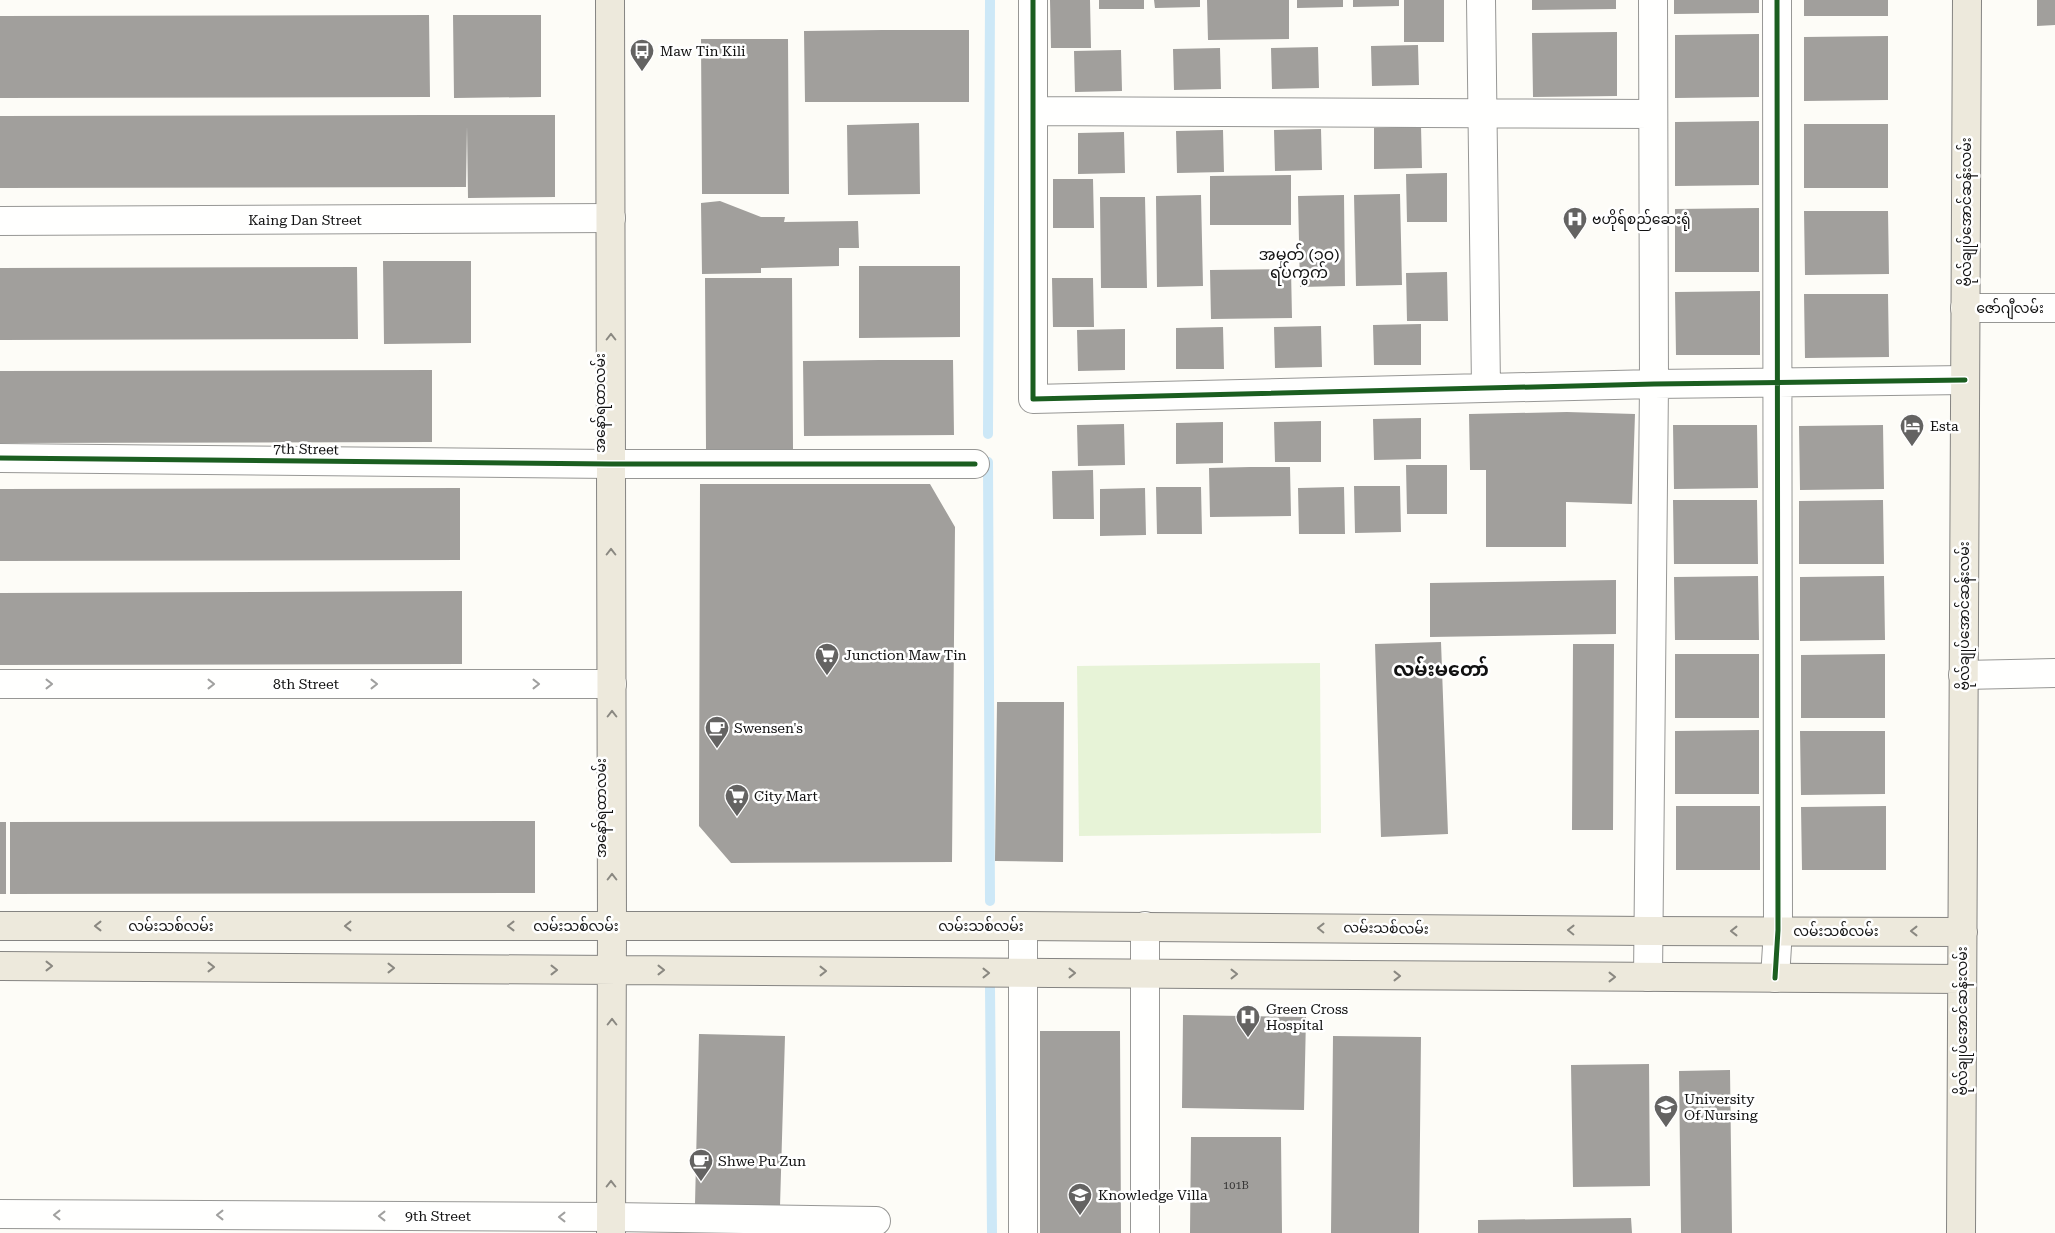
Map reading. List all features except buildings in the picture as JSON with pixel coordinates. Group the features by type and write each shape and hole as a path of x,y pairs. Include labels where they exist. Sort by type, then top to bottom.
{"main road":[{"name":"အနော်ရထာလမ်း","path":"610,0 611,1225"},
{"name":"ဗိုလ်ချုပ်အောင်ဆန်းလမ်း","path":"1961,1233 1967,0"},
{"name":"လမ်းသစ်လမ်း","path":"0,926 1145,926 1962,932"},
{"path":"311,968 312,926"},
{"path":"0,966 1962,979"}],"street":[{"path":"1033,0 1033,399 1654,384 1965,380"},
{"path":"1481,0 1486,388"},
{"path":"1648,977 1654,384 1652,0"},
{"path":"1775,978 1778,930 1777,0"},
{"path":"1033,111 1653,114"},
{"name":"Kaing Dan Street","path":"0,221 611,218"},
{"name":"ဇော်ဂျီလမ်း","path":"1965,308 2055,308"},
{"name":"7th Street","path":"0,458 611,464 975,464"},
{"path":"1963,675 2055,673"},
{"name":"8th Street","path":"0,684 612,684"},
{"path":"1023,926 1023,1233"},
{"path":"1145,926 1145,1233"},
{"name":"9th Street","path":"0,1214 611,1225 876,1221"}],"green space":[{"path":"1320,663 1321,833 1079,836 1077,666"}],"waterway":[{"path":"988,434 990,0"},
{"path":"988,462 990,901"},
{"path":"990,986 992,1233"}],"cycle path":[{"path":"1033,0 1033,399 1654,384 1965,380"},
{"path":"1775,978 1778,930 1777,0"},
{"path":"0,458 611,464 975,464"}],"place":[{"name":"Maw Tin Kili","path":"642,72"},
{"name":"ဗဟိုရ်စည်ဆေးရုံ","path":"1575,240"},
{"name":"Esta","path":"1912,447"},
{"name":"Junction Maw Tin","path":"827,676"},
{"name":"Swensen's","path":"717,749"},
{"name":"City Mart","path":"737,817"},
{"name":"Green Cross Hospital","path":"1248,1038"},
{"name":"University Of Nursing","path":"1666,1128"},
{"name":"Shwe Pu Zun","path":"701,1182"},
{"name":"Knowledge Villa","path":"1080,1216"}],"district":[{"name":"အမှတ် (၁၀) ရပ်ကွက်","path":"1299,263"},
{"name":"လမ်းမတော်","path":"1441,669"}]}
